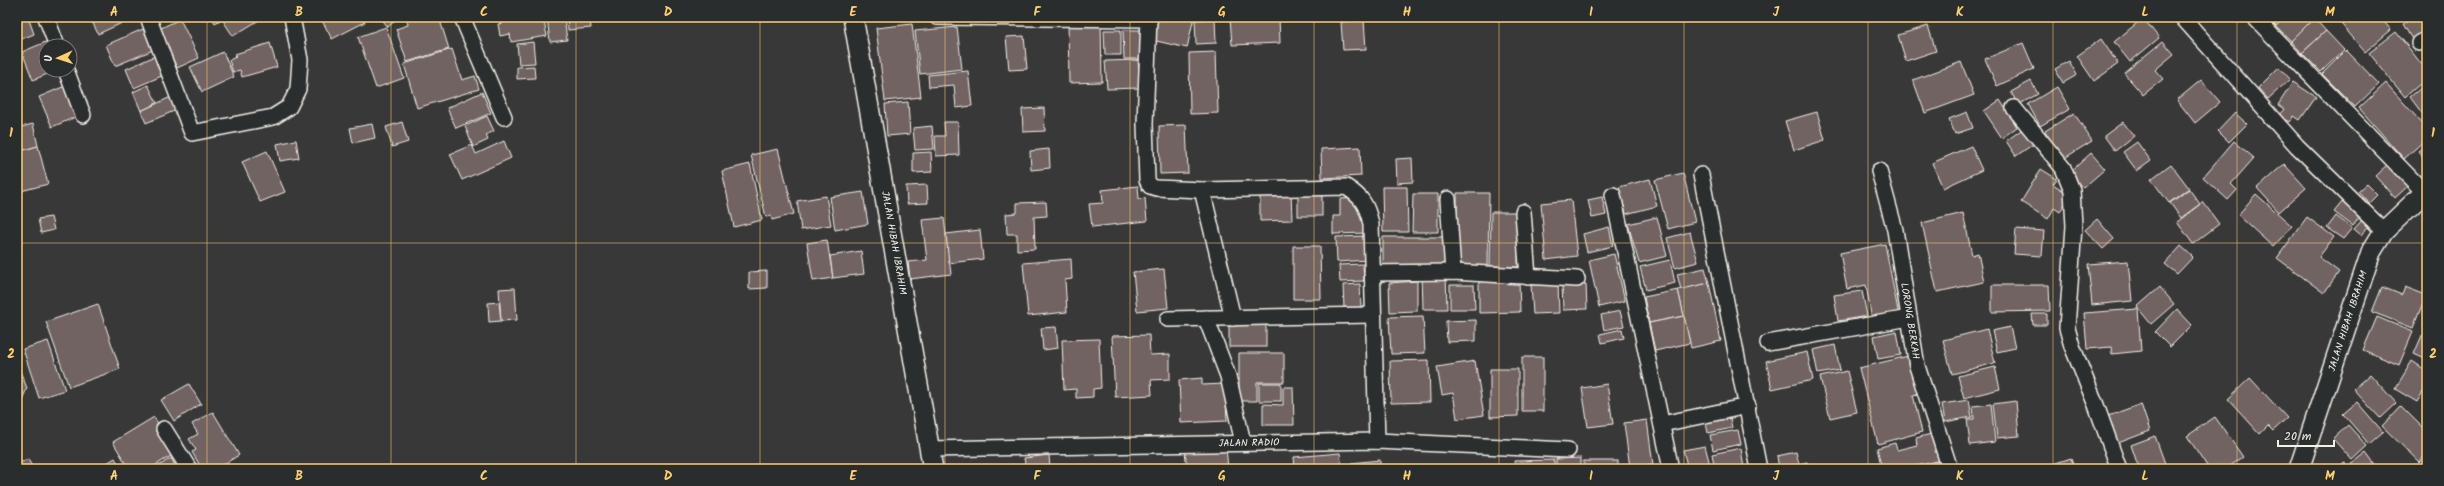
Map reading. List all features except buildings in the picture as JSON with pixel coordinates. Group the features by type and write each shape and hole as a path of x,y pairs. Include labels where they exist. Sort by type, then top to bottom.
{"street":[{"path":"46,17 54,38"},
{"path":"148,17 192,133 273,117 289,107 298,89 300,60 292,17"},
{"path":"462,17 504,117"},
{"name":"JALAN HIBAH IBRAHIM","path":"854,17 934,469"},
{"path":"937,17 1150,18 1145,124 1147,180 1150,186 1156,188 1202,190 1346,187 1361,197 1368,210 1372,274 1372,315 1377,441"},
{"path":"2182,17 2297,146 2384,231"},
{"path":"2254,17 2426,191"},
{"path":"69,78 84,115"},
{"path":"2014,108 2063,168 2072,190 2074,226 2067,328 2072,346 2096,405 2119,469"},
{"name":"LORONG BERKAH","path":"1879,171 1895,230 1917,366 1950,469"},
{"path":"1701,175 1748,406 1759,469"},
{"path":"1202,190 1233,318"},
{"name":"JALAN HIBAH IBRAHIM","path":"2299,469 2371,252 2384,231 2426,191"},
{"path":"1612,195 1671,469"},
{"path":"1448,199 1453,272"},
{"path":"1523,212 1528,277"},
{"path":"1372,274 1453,272 1577,279"},
{"path":"1168,319 1372,315"},
{"path":"1206,318 1228,376 1243,443"},
{"path":"1768,343 1909,318"},
{"path":"1662,424 1748,406"},
{"path":"164,429 189,469"},
{"name":"JALAN RADIO","path":"930,449 1377,441 1568,450"}]}
